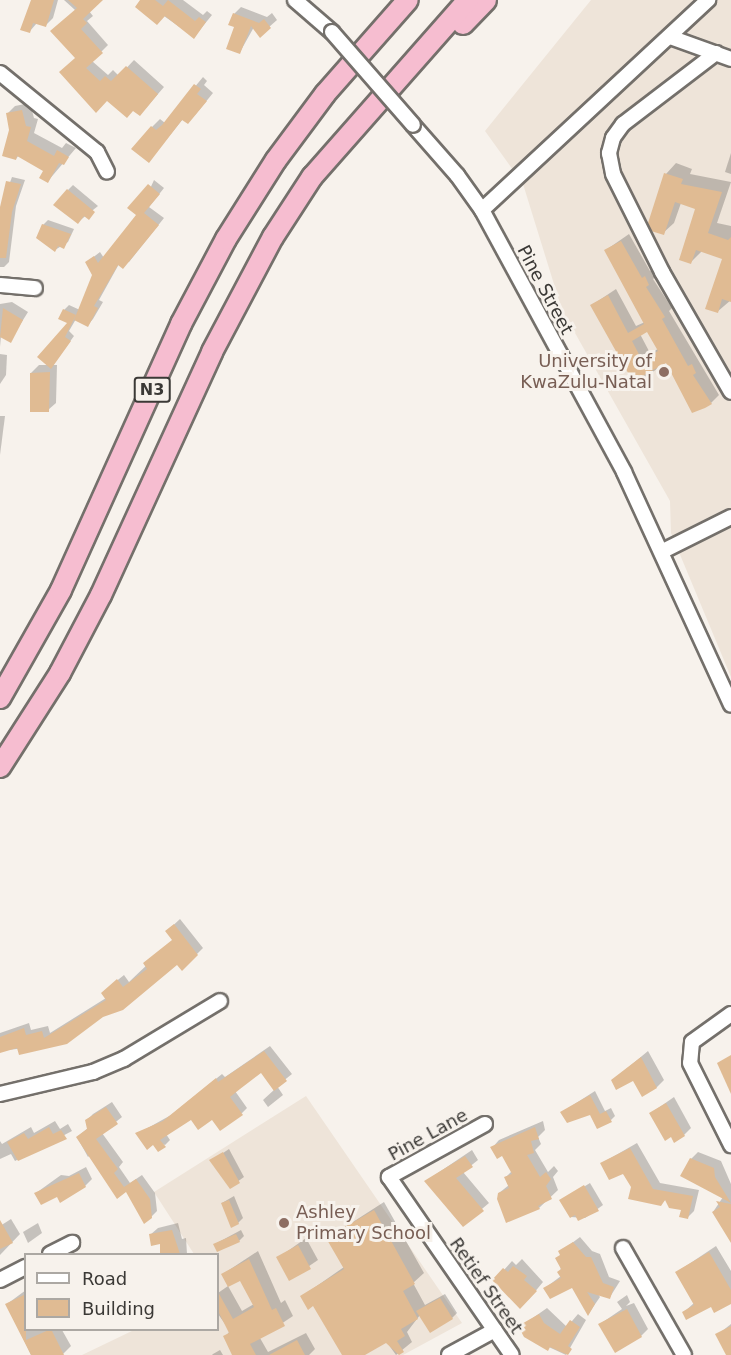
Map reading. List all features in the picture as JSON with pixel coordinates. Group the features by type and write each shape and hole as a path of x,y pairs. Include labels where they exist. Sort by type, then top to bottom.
{"highway":[{"path":"385,22 399,0"},
{"name":"N3","path":"0,698 62,590 181,324 226,240 276,160 385,22 408,0"},
{"name":"N3","path":"0,767 60,673 96,605 212,352 254,270 312,177 417,55 468,0"},
{"path":"417,55 437,48 486,0"}],"street":[{"name":"Pine Street","path":"295,0 332,32 457,175 482,210 624,472 663,551 731,705"},
{"path":"482,210 708,0"},
{"path":"670,37 731,59"},
{"path":"716,54 623,124 613,138 609,153 614,174 662,272 731,392"},
{"path":"0,72 97,152 107,172"},
{"path":"0,285 35,288"},
{"path":"663,551 730,519 731,504"},
{"path":"0,1094 93,1072 124,1059 220,1001"},
{"path":"731,1014 692,1042 690,1063 731,1145"},
{"name":"Pine Lane","path":"389,1177 485,1124"},
{"name":"Retief Street","path":"389,1177 512,1355"},
{"path":"52,1253 72,1243"},
{"path":"623,1248 684,1355"},
{"path":"0,1280 24,1268"},
{"path":"449,1355 495,1330"}],"shaded area":[{"name":"University of KwaZulu-Natal","path":"591,0 731,0 731,677 671,533 670,501 562,310 523,184 485,131"},
{"name":"Ashley Primary School","path":"306,1096 462,1323 403,1355 82,1355 132,1331 219,1331 219,1253 193,1253 154,1192"}],"building":[{"path":"31,0 54,0 46,27 33,23 30,33 20,30"},
{"path":"68,0 103,0 83,19 87,23 81,29 103,53 86,68 100,81 105,76 111,81 126,66 158,94 140,116 133,111 127,118 107,101 96,113 59,72 75,58 50,31 77,8"},
{"path":"140,0 155,0 163,6 168,0 195,21 199,17 206,22 194,39 165,16 157,25 135,7"},
{"path":"233,13 259,23 264,19 271,28 260,38 251,26 240,54 226,49 234,27 228,25"},
{"path":"194,84 201,89 197,94 207,101 188,124 182,120 149,163 131,149 151,126 156,130 162,125"},
{"path":"22,110 26,126 31,127 27,141 54,156 57,150 69,157 64,165 59,163 48,183 39,178 43,171 17,156 16,160 2,156 9,130 6,113"},
{"path":"664,173 683,179 681,184 722,192 708,233 728,240 731,237 731,302 722,299 718,313 705,309 722,259 696,250 691,264 679,260 695,209 675,202 664,235 651,231 648,223"},
{"path":"6,181 21,184 12,212 6,258 0,258 0,207"},
{"path":"148,184 160,194 144,213 159,225 123,269 118,265 94,306 98,308 88,327 74,320 92,275 85,262 94,256 98,263 136,215 127,208"},
{"path":"67,189 95,212 89,220 84,216 78,224 53,205"},
{"path":"42,224 71,234 64,249 58,246 55,252 36,238"},
{"path":"621,241 642,278 645,276 649,285 646,287 665,317 662,319 688,366 692,364 696,373 693,375 712,404 692,413 666,363 644,375 646,381 636,387 590,305 608,295 628,333 644,324 604,250","holes":["647,332 658,351 642,360 632,341"]},
{"path":"3,308 23,320 11,343 0,337"},
{"path":"63,309 76,315 65,337 71,341 51,369 37,357 67,323 58,319"},
{"path":"50,372 49,412 30,412 30,373"},
{"path":"174,924 198,955 182,971 177,965 123,1010 103,1017 67,1044 19,1055 17,1048 0,1053 0,1037 24,1028 26,1035 42,1031 44,1038 106,1000 101,993 117,979 123,987 147,969 143,963 172,940 165,931"},
{"path":"264,1051 287,1081 274,1091 261,1073 230,1097 243,1115 220,1131 212,1120 198,1130 191,1120 160,1140 166,1147 158,1152 153,1145 147,1150 135,1133 163,1121 216,1078 218,1082"},
{"path":"731,1055 731,1094 717,1063"},
{"path":"641,1057 657,1088 642,1097 633,1081 616,1090 611,1080"},
{"path":"590,1095 600,1114 606,1111 612,1122 597,1129 590,1115 567,1123 560,1112"},
{"path":"666,1103 685,1136 674,1143 671,1137 665,1141 649,1113"},
{"path":"106,1107 118,1124 96,1139 118,1169 114,1173 124,1187 136,1179 150,1199 152,1218 144,1224 126,1192 117,1199 76,1137 87,1129 85,1120"},
{"path":"49,1127 53,1134 61,1130 67,1139 18,1161 7,1142 24,1133 28,1139"},
{"path":"535,1127 539,1139 531,1141 534,1153 527,1155 540,1177 546,1172 551,1179 546,1186 552,1199 538,1206 540,1209 506,1223 497,1199 498,1193 509,1188 504,1177 512,1174 502,1156 497,1159 490,1147"},
{"path":"630,1148 653,1189 693,1196 688,1219 679,1217 681,1210 669,1208 665,1200 661,1206 628,1199 631,1187 623,1174 609,1180 600,1163"},
{"path":"223,1152 240,1183 230,1189 209,1160"},
{"path":"465,1156 473,1167 456,1178 484,1211 463,1227 424,1181"},
{"path":"690,1158 714,1168 715,1177 731,1203 680,1176"},
{"path":"79,1173 86,1187 60,1203 57,1197 41,1205 34,1193"},
{"path":"584,1185 599,1211 578,1221 575,1215 570,1218 559,1200"},
{"path":"229,1200 239,1224 231,1228 221,1203"},
{"path":"716,1201 731,1204 731,1243 712,1212 720,1207"},
{"path":"374,1210 415,1284 403,1291 418,1319 401,1329 405,1336 397,1341 404,1352 399,1355 386,1343 365,1355 342,1355 313,1306 308,1310 300,1296 344,1269 326,1238"},
{"path":"0,1220 13,1243 0,1249"},
{"path":"172,1230 180,1253 160,1253 160,1244 151,1246 149,1234"},
{"path":"236,1234 240,1242 217,1252 213,1244"},
{"path":"573,1242 586,1257 591,1257 603,1283 614,1287 610,1299 587,1292 595,1304 588,1316 572,1288 550,1299 543,1288 561,1278 557,1272 561,1269 555,1258 560,1255 558,1251"},
{"path":"298,1245 311,1269 289,1281 276,1257"},
{"path":"709,1252 731,1290 731,1304 714,1313 711,1307 686,1320 682,1312 694,1305 675,1272"},
{"path":"249,1259 272,1310 276,1308 285,1326 250,1344 256,1355 232,1355 223,1336 229,1333 219,1313 219,1294 233,1319 254,1307 240,1281 228,1287 221,1274"},
{"path":"513,1266 527,1276 524,1280 537,1291 520,1309 492,1280 503,1268 508,1272"},
{"path":"24,1295 26,1340 46,1331 52,1331 64,1355 31,1355 5,1304"},
{"path":"440,1298 453,1319 430,1333 416,1311"},
{"path":"627,1309 642,1337 615,1353 598,1324"},
{"path":"539,1314 544,1323 560,1334 570,1320 580,1327 568,1346 572,1349 568,1355 550,1347 548,1351 524,1337 518,1326"},
{"path":"731,1326 731,1355 726,1355 715,1334"},
{"path":"297,1340 305,1355 269,1355"}],"place":[{"name":"University of KwaZulu-Natal","path":"664,372"},
{"name":"Ashley Primary School","path":"284,1223"}]}
